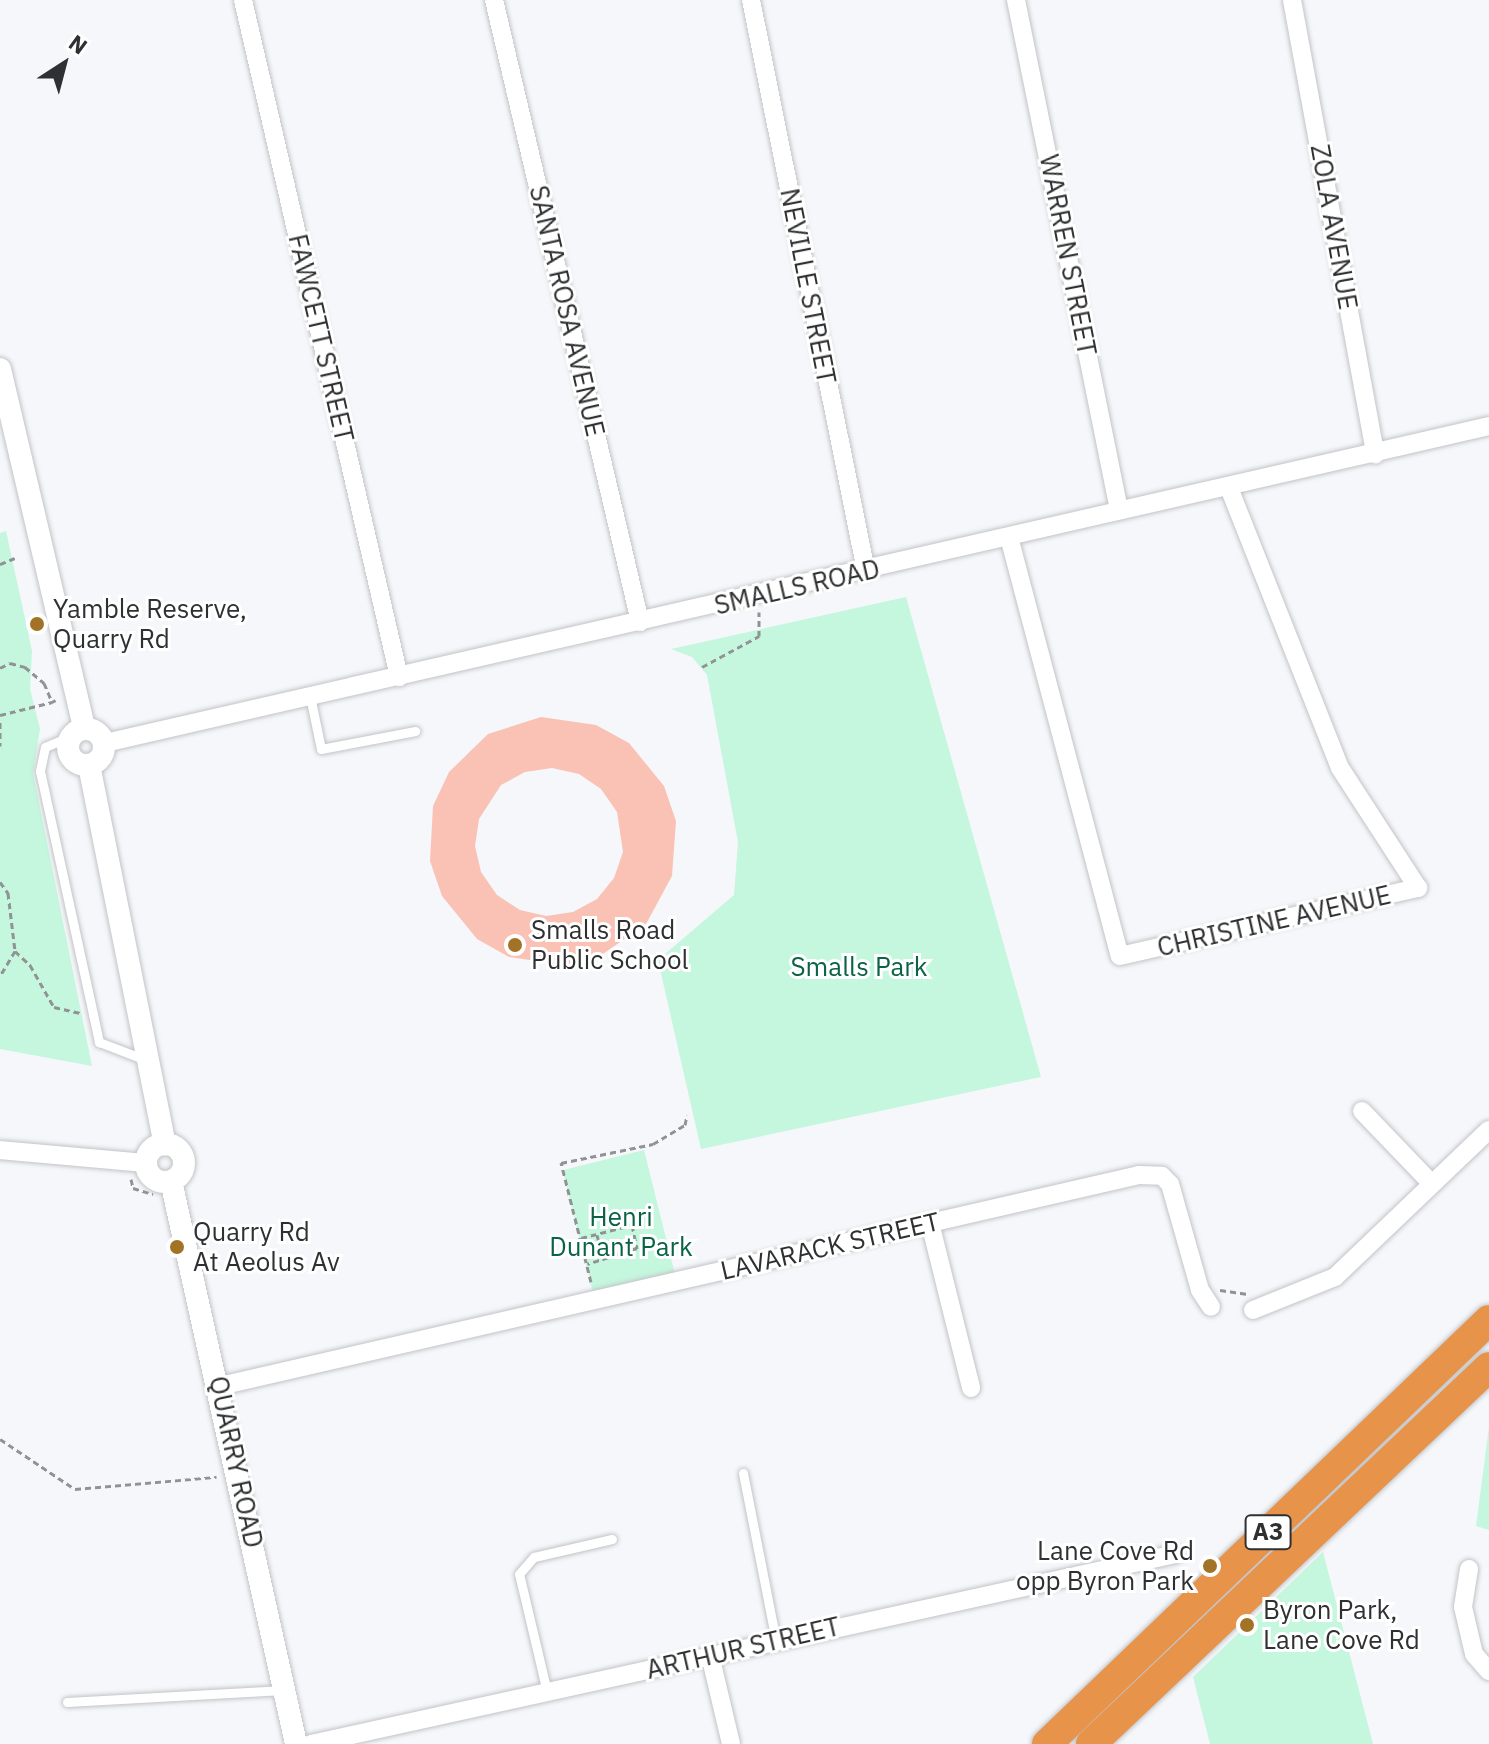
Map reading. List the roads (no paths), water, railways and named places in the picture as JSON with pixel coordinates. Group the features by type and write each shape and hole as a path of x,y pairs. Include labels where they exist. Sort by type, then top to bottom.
{"highway":[{"name":"A3","path":"1047,1744 1489,1320"},
{"name":"A3","path":"1091,1744 1489,1367"}],"street":[{"name":"FAWCETT STREET","path":"243,0 399,677"},
{"name":"SANTA ROSA AVENUE","path":"494,0 640,622"},
{"name":"NEVILLE STREET","path":"751,0 866,571"},
{"name":"WARREN STREET","path":"1016,0 1119,510"},
{"name":"ZOLA AVENUE","path":"1292,0 1375,454"},
{"path":"0,369 75,691 78,732 69,753 89,765 165,1144"},
{"name":"SMALLS ROAD","path":"105,743 1489,426"},
{"name":"CHRISTINE AVENUE","path":"1009,537 1120,956 1418,888 1340,768 1229,487"},
{"path":"78,732 99,734 105,743 100,760 89,765"},
{"path":"1362,1111 1432,1184"},
{"path":"1262,1307 1335,1277 1489,1130"},
{"path":"0,1150 139,1171 154,1178 162,1188 182,1173 184,1160 178,1149 165,1144 152,1150 139,1171"},
{"name":"LAVARACK STREET","path":"220,1386 1139,1175 1162,1176 1175,1195 1200,1290 1211,1307"},
{"name":"QUARRY ROAD","path":"162,1188 220,1386 296,1744"},
{"path":"930,1223 971,1388"},
{"name":"ARTHUR STREET","path":"311,1744 1175,1554"},
{"path":"1469,1569 1463,1607 1474,1654 1489,1671"},
{"path":"710,1655 731,1744"}],"lane":[{"path":"310,696 321,749 415,731"},
{"path":"78,732 45,747 40,771 99,1042 149,1061"},
{"path":"743,1473 776,1641"},
{"path":"547,1692 519,1574 524,1564 612,1539"},
{"path":"67,1702 284,1690"}],"place":[{"name":"Yamble Reserve, Quarry Rd","path":"37,624"},
{"name":"Smalls Road Public School","path":"515,945"},
{"name":"Quarry Rd At Aeolus Av","path":"177,1247"},
{"name":"Lane Cove Rd opp Byron Park","path":"1210,1566"},
{"name":"Byron Park, Lane Cove Rd","path":"1247,1625"}],"park label":[{"name":"Smalls Park","path":"859,967"},
{"name":"Henri Dunant Park","path":"621,1232"}]}
